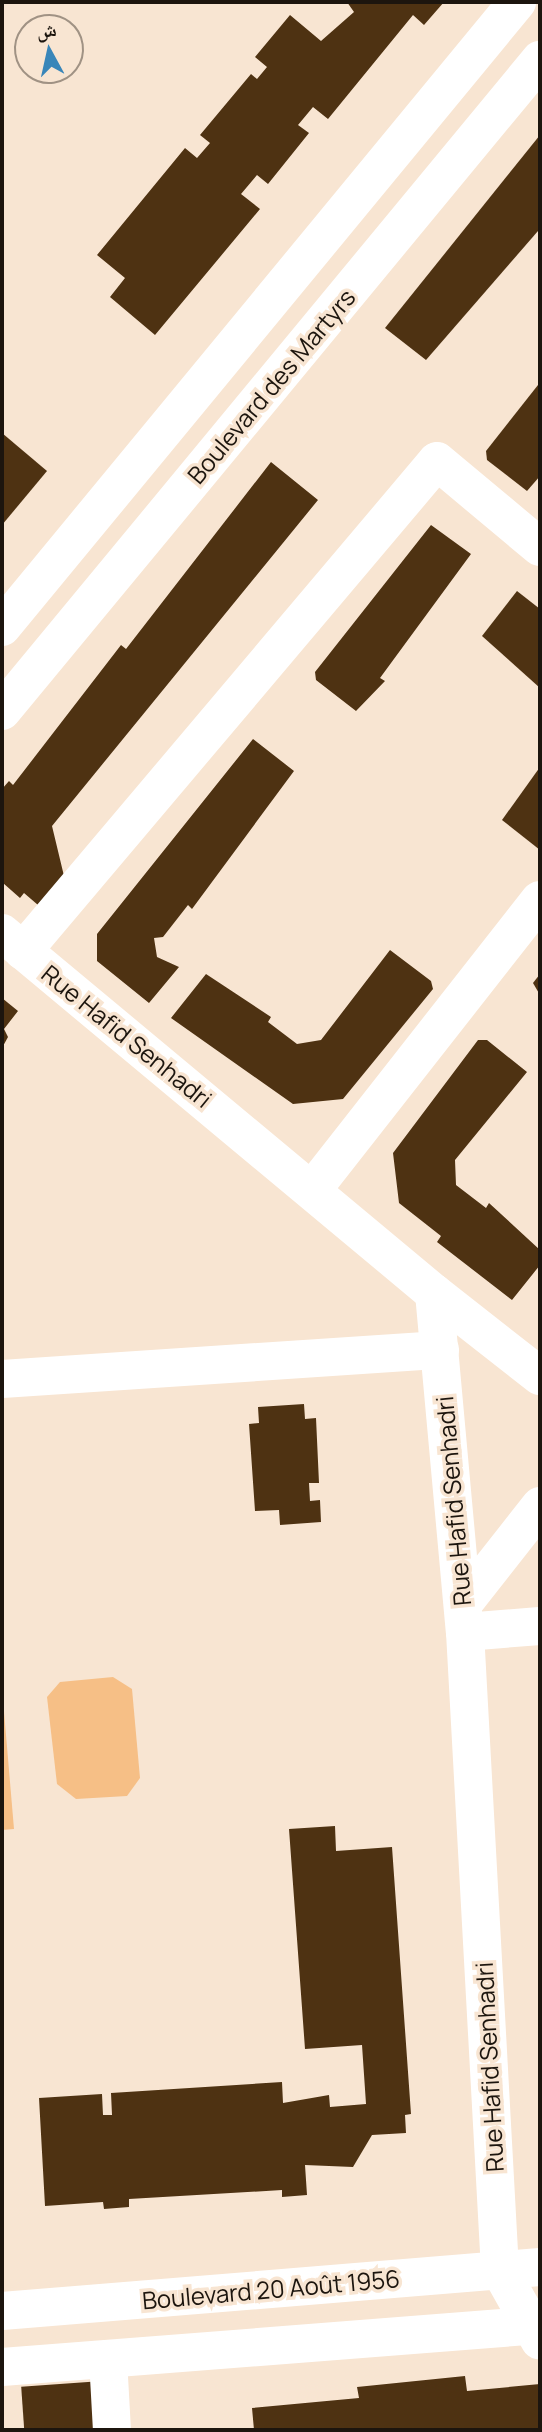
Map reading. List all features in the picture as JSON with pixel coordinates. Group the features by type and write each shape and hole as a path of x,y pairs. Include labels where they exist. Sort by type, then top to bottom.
{"street":[{"path":"2,627 517,2"},
{"name":"Boulevard des Martyrs","path":"2,711 540,60"},
{"path":"12,942 437,461 540,547"},
{"path":"313,1189 540,900"},
{"name":"Rue Hafid Senhadri","path":"12,942 313,1189 434,1293 464,1618 500,2270"},
{"path":"434,1293 540,1376"},
{"path":"2,1379 440,1350"},
{"path":"540,1506 464,1618 540,1626"},
{"name":"Boulevard 20 Août 1956","path":"2,2311 540,2267"},
{"path":"2,2367 536,2331 500,2270"},
{"path":"108,2359 112,2430"}],"shaded area":[{"path":"113,1677 132,1689 140,1778 127,1796 76,1799 57,1784 47,1697 60,1682"},
{"path":"2,1688 14,1829 2,1830"}],"building":[{"path":"347,2 444,2 424,25 413,15 328,119 313,107 298,125 309,133 268,184 257,175 241,194 260,209 155,335 110,297 125,278 97,255 185,148 197,158 210,143 200,135 251,74 257,79 267,67 255,57 290,15 321,41 354,12"},
{"path":"540,135 538,231 426,360 385,328"},
{"path":"538,385 540,476 527,491 487,460 486,451"},
{"path":"2,433 47,471 2,525"},
{"path":"271,462 318,500 52,826 64,876 38,905 24,893 20,898 3,883 2,789 9,781 13,785 121,645 126,649"},
{"path":"431,525 471,554 380,678 385,681 356,711 316,680 315,672"},
{"path":"517,591 540,609 540,688 482,636"},
{"path":"253,739 294,771 192,909 188,905 163,937 154,938 157,957 179,967 149,1003 97,961 97,934"},
{"path":"540,767 540,850 502,820"},
{"path":"390,950 431,981 433,989 343,1099 293,1104 171,1018 206,974 271,1017 268,1022 297,1044 321,1040"},
{"path":"540,974 540,995 533,983"},
{"path":"2,998 18,1011 4,1029 8,1037 2,1048"},
{"path":"478,1040 487,1040 527,1072 455,1160 456,1185 486,1208 489,1203 540,1250 540,1265 512,1300 437,1242 441,1236 399,1203 393,1153"},
{"path":"304,1404 305,1419 316,1418 319,1483 309,1483 310,1501 320,1500 321,1522 280,1525 279,1510 255,1511 249,1424 259,1423 258,1407"},
{"path":"335,1826 336,1851 392,1847 411,2114 405,2115 406,2133 372,2135 353,2167 305,2165 307,2195 282,2197 282,2190 129,2199 129,2207 104,2209 103,2202 45,2206 39,2098 102,2094 103,2115 112,2115 111,2093 282,2082 283,2103 329,2095 330,2107 366,2104 362,2045 305,2049 289,1829"},
{"path":"465,2376 467,2391 540,2384 540,2430 254,2430 252,2408 359,2398 357,2387"},
{"path":"102,2381 105,2430 24,2430 21,2387"}]}
